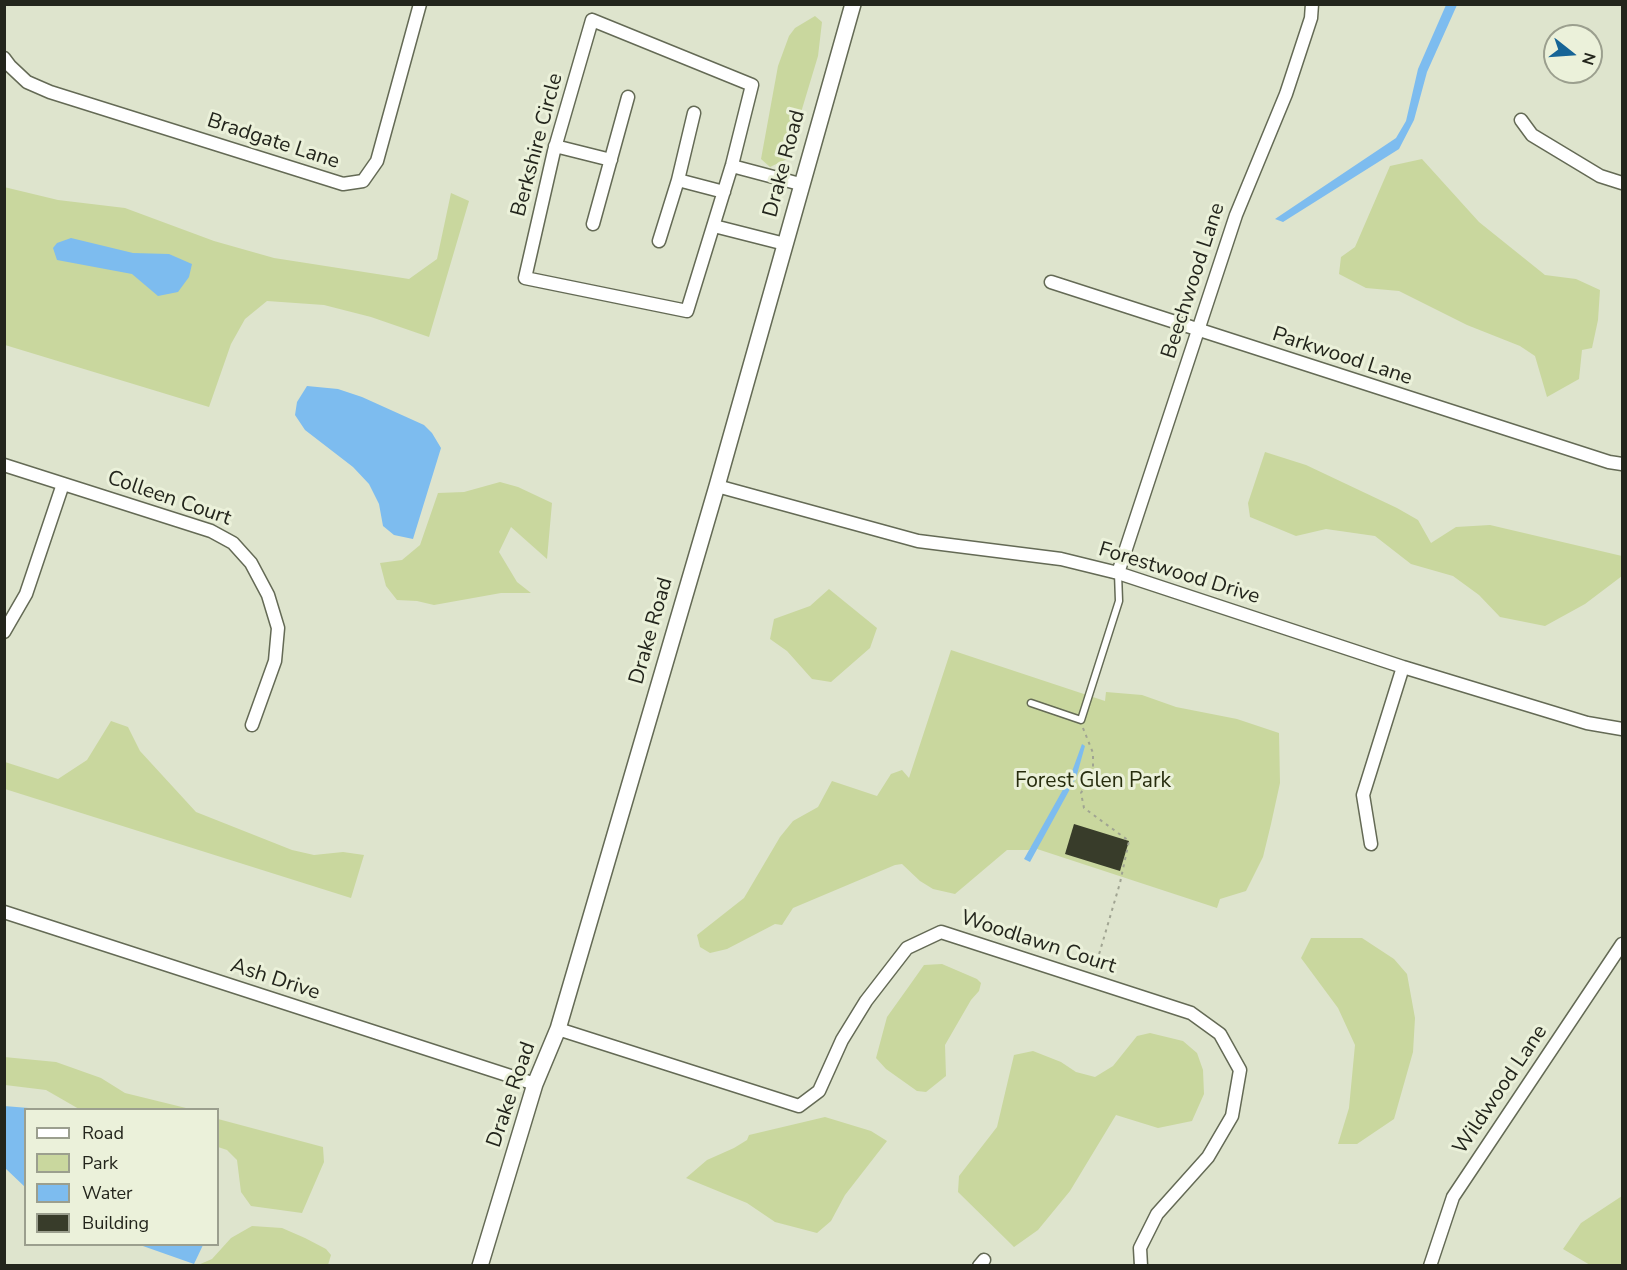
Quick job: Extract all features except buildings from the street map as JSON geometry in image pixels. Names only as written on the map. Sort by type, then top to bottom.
[{"type":"street","name":"Bradgate Lane","points":[[4,58],[27,81],[50,92],[343,184],[363,181],[377,161],[420,4]]},
{"type":"street","name":"Drake Road","points":[[480,1266],[535,1084],[558,1029],[717,486],[800,184],[853,4]]},
{"type":"street","name":"Beechwood Lane","points":[[1118,573],[1236,215],[1286,94],[1311,18],[1312,4]]},
{"type":"street","name":"Berkshire Circle","points":[[714,226],[687,311],[525,278],[555,146],[591,20],[752,86],[732,166]]},
{"type":"street","points":[[592,224],[628,97]]},
{"type":"street","points":[[659,242],[678,180],[694,113]]},
{"type":"street","points":[[1521,120],[1532,135],[1600,176],[1623,183]]},
{"type":"street","points":[[555,146],[611,160]]},
{"type":"street","points":[[785,244],[714,226],[732,166],[800,184]]},
{"type":"street","points":[[678,180],[724,192]]},
{"type":"street","name":"Parkwood Lane","points":[[1051,282],[1609,462],[1623,464]]},
{"type":"street","name":"Colleen Court","points":[[4,465],[211,531],[233,543],[251,563],[275,615],[278,642],[268,687],[252,725]]},
{"type":"street","points":[[4,632],[26,594],[63,484]]},
{"type":"street","name":"Forestwood Drive","points":[[717,486],[918,541],[1061,559],[1118,573],[1403,667],[1587,723],[1623,729]]},
{"type":"street","points":[[1371,844],[1363,795],[1403,667]]},
{"type":"street","name":"Ash Drive","points":[[4,912],[535,1084]]},
{"type":"street","name":"Woodlawn Court","points":[[558,1029],[799,1106],[819,1091],[842,1040],[866,1001],[907,948],[940,932],[1191,1013],[1220,1034],[1240,1071],[1232,1116],[1208,1157],[1157,1215],[1140,1248],[1141,1266]]},
{"type":"street","name":"Wildwood Lane","points":[[1430,1266],[1453,1197],[1623,944]]},
{"type":"lane","points":[[1031,703],[1081,720],[1119,601],[1118,573]]},
{"type":"path","points":[[1081,720],[1085,739],[1094,753],[1093,771],[1081,793],[1084,808],[1129,841],[1120,883],[1091,980]]},
{"type":"green space","points":[[815,16],[822,22],[818,56],[787,159],[770,167],[761,159],[778,66],[789,36],[795,28]]},
{"type":"green space","points":[[1422,159],[1479,222],[1545,275],[1576,279],[1600,290],[1598,320],[1592,348],[1582,350],[1579,379],[1547,397],[1535,356],[1520,346],[1467,325],[1399,291],[1366,288],[1339,274],[1341,257],[1355,247],[1390,166]]},
{"type":"green space","points":[[4,187],[58,200],[125,208],[214,241],[274,258],[409,279],[437,259],[451,193],[469,201],[429,337],[371,317],[324,305],[267,301],[245,319],[231,344],[209,407],[5,345]]},
{"type":"green space","points":[[1265,452],[1306,465],[1397,508],[1418,520],[1431,543],[1456,527],[1490,525],[1622,556],[1622,576],[1585,604],[1545,626],[1500,617],[1479,595],[1453,576],[1411,564],[1375,536],[1326,529],[1296,536],[1250,517],[1248,503]]},
{"type":"green space","points":[[500,482],[518,487],[552,503],[547,559],[511,527],[499,552],[517,582],[531,593],[501,593],[434,605],[397,600],[386,586],[380,563],[402,560],[420,545],[438,493],[464,492]]},
{"type":"green space","points":[[829,589],[877,628],[870,648],[831,682],[812,679],[787,651],[770,639],[774,619],[810,606]]},
{"type":"green space","name":"Forest Glen Park","points":[[951,650],[1105,701],[1106,692],[1142,695],[1176,707],[1237,719],[1279,733],[1280,783],[1263,857],[1246,891],[1220,899],[1217,908],[1031,847],[1029,850],[1007,850],[955,894],[933,889],[920,881],[902,864],[895,865],[793,908],[782,925],[775,924],[727,949],[710,953],[700,947],[697,935],[744,898],[780,837],[793,821],[818,807],[832,781],[877,796],[891,774],[902,770],[909,778]]},
{"type":"green space","points":[[111,721],[128,727],[140,751],[196,812],[292,850],[314,855],[343,852],[364,855],[351,898],[5,789],[5,762],[58,779],[87,760]]},
{"type":"green space","points":[[1311,938],[1362,938],[1394,959],[1407,974],[1415,1018],[1413,1052],[1394,1119],[1357,1144],[1338,1144],[1349,1108],[1355,1045],[1338,1008],[1301,958]]},
{"type":"green space","points":[[942,964],[977,979],[981,983],[979,991],[971,1000],[945,1045],[946,1076],[926,1092],[917,1091],[886,1069],[876,1058],[887,1017],[924,965]]},
{"type":"green space","points":[[1150,1033],[1183,1041],[1197,1053],[1203,1070],[1204,1094],[1192,1121],[1158,1128],[1116,1115],[1070,1191],[1038,1230],[1014,1247],[958,1192],[959,1176],[997,1127],[1014,1055],[1033,1051],[1061,1062],[1076,1072],[1095,1077],[1113,1066],[1137,1036]]},
{"type":"green space","points":[[4,1057],[56,1062],[101,1078],[125,1093],[186,1108],[77,1108],[46,1090],[5,1085]]},
{"type":"green space","points":[[825,1117],[871,1131],[887,1141],[845,1195],[831,1221],[817,1233],[775,1222],[747,1203],[686,1178],[707,1160],[734,1148],[747,1140],[749,1135]]},
{"type":"green space","points":[[219,1119],[323,1147],[324,1162],[302,1213],[251,1206],[241,1192],[237,1160],[227,1150],[219,1147]]},
{"type":"green space","points":[[1622,1196],[1622,1265],[1590,1265],[1563,1249],[1581,1223]]},
{"type":"green space","points":[[252,1226],[282,1228],[305,1238],[326,1249],[331,1255],[328,1265],[198,1265],[212,1259],[231,1238]]},
{"type":"water","points":[[1446,5],[1457,5],[1427,72],[1414,120],[1399,149],[1283,222],[1275,219],[1396,138],[1406,121],[1418,69]]},
{"type":"water","points":[[71,238],[133,253],[169,254],[192,264],[189,277],[178,292],[158,296],[132,274],[57,260],[53,248],[57,243]]},
{"type":"water","points":[[307,386],[338,389],[362,397],[424,425],[432,433],[441,448],[413,539],[394,535],[383,526],[379,504],[369,484],[353,467],[305,430],[295,415],[297,402]]},
{"type":"water","points":[[1082,744],[1085,746],[1076,778],[1030,862],[1024,859],[1070,777]]},
{"type":"water","points":[[4,1106],[29,1108],[24,1108],[24,1186],[5,1168]]},
{"type":"water","points":[[143,1246],[203,1246],[194,1264]]}]
